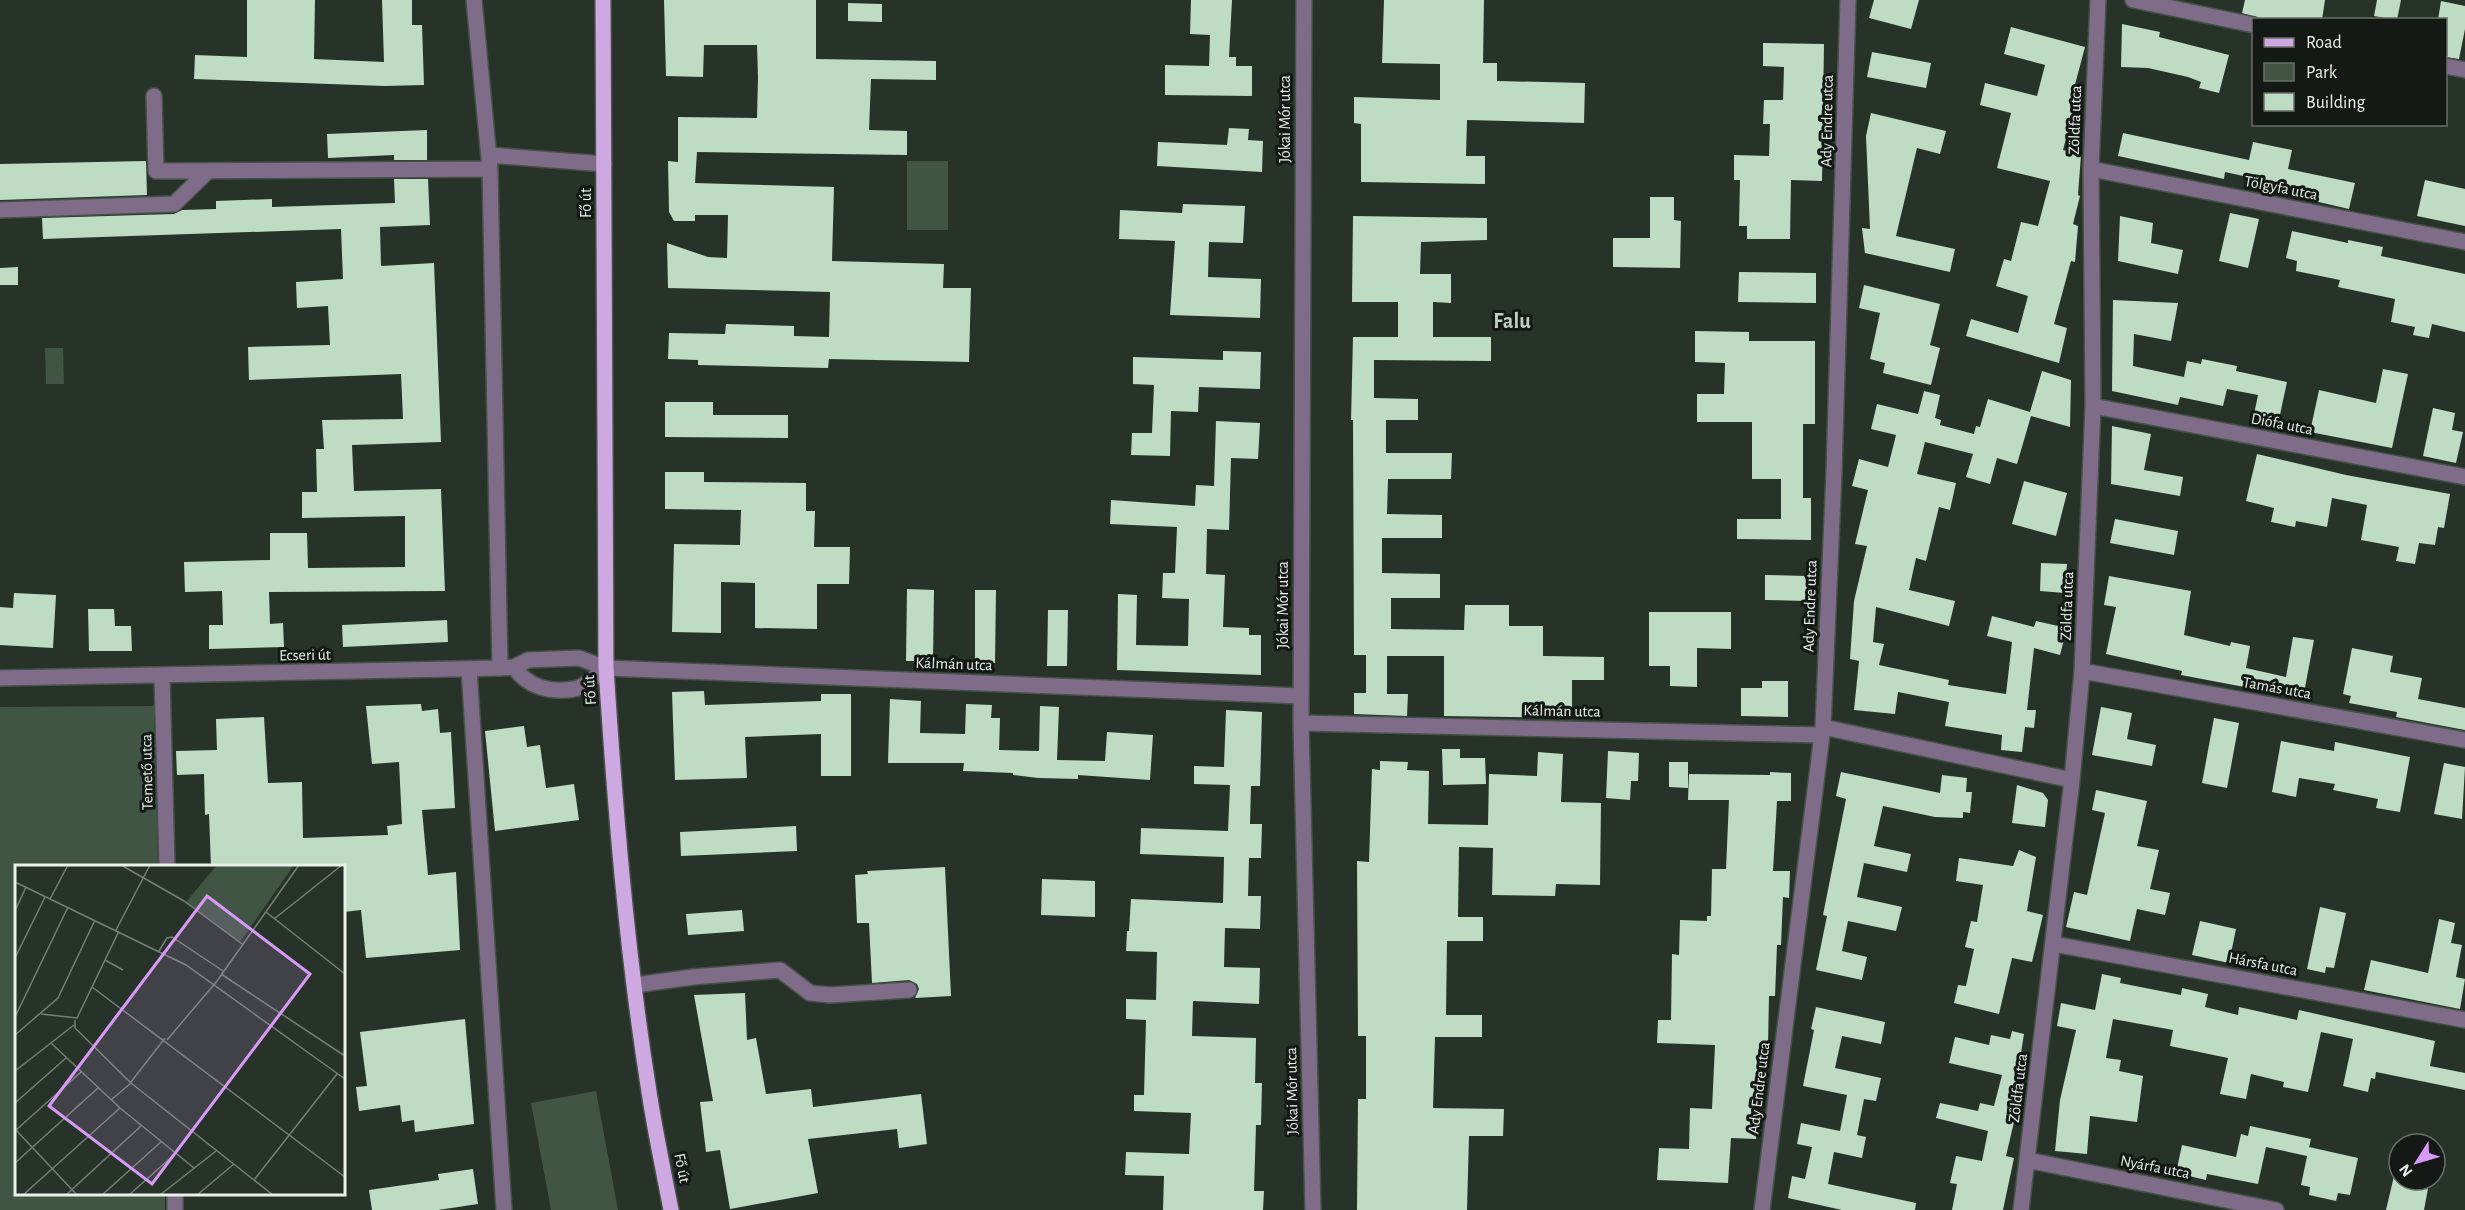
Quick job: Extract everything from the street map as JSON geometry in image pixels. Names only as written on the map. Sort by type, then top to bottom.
[{"type":"main road","name":"Fő út","points":[[603,0],[606,668],[613,771],[635,985],[648,1084],[671,1210]]},
{"type":"street","points":[[474,0],[489,162],[507,668],[523,681],[537,687],[576,689],[606,668]]},
{"type":"street","name":"Jókai Mór utca","points":[[1304,0],[1301,723],[1312,1210]]},
{"type":"street","name":"Ady Endre utca","points":[[1762,1210],[1823,731],[1834,472],[1848,0]]},
{"type":"street","name":"Zöldfa utca","points":[[2021,1210],[2073,780],[2082,671],[2093,406],[2091,170],[2098,0]]},
{"type":"street","points":[[2133,0],[2252,25]]},
{"type":"street","points":[[2447,66],[2465,70]]},
{"type":"street","name":"Fő út","points":[[154,96],[156,171],[207,172],[489,162],[604,164]]},
{"type":"street","name":"Tölgyfa utca","points":[[2091,170],[2465,242]]},
{"type":"street","points":[[0,210],[174,204],[207,172]]},
{"type":"street","name":"Diófa utca","points":[[2093,406],[2465,477]]},
{"type":"street","name":"Ecseri út","points":[[0,678],[507,668],[528,660],[579,658],[606,668]]},
{"type":"street","name":"Kálmán utca","points":[[606,668],[1301,696]]},
{"type":"street","points":[[469,669],[504,1210]]},
{"type":"street","name":"Tamás utca","points":[[2082,671],[2465,740]]},
{"type":"street","name":"Temető utca","points":[[162,676],[167,865]]},
{"type":"street","name":"Kálmán utca","points":[[1301,723],[1823,731],[2073,780]]},
{"type":"street","name":"Hársfa utca","points":[[2054,944],[2465,1020]]},
{"type":"street","points":[[635,985],[693,976],[780,970],[810,993],[909,990]]},
{"type":"street","name":"Nyárfa utca","points":[[2027,1160],[2276,1210]]},
{"type":"green space","points":[[907,161],[948,161],[948,230],[907,230]]},
{"type":"green space","points":[[45,348],[63,348],[64,384],[46,384]]},
{"type":"green space","points":[[154,706],[158,865],[15,865],[15,1195],[165,1195],[165,1210],[0,1210],[0,707]]},
{"type":"green space","points":[[596,1091],[618,1210],[551,1210],[531,1103]]},
{"type":"building","points":[[247,0],[315,0],[314,59],[384,62],[382,0],[412,0],[412,25],[422,25],[424,85],[385,86],[194,79],[195,55],[247,57]]},
{"type":"building","points":[[664,0],[816,0],[816,59],[936,61],[936,80],[871,79],[869,130],[907,131],[907,155],[697,152],[695,183],[834,187],[832,261],[944,264],[943,288],[971,288],[969,362],[829,359],[828,368],[698,365],[698,360],[668,359],[669,333],[725,334],[726,324],[794,326],[794,336],[829,337],[830,292],[668,288],[667,243],[708,257],[727,258],[728,215],[695,215],[695,221],[674,221],[669,212],[668,161],[678,162],[678,117],[757,118],[758,77],[757,45],[704,45],[703,77],[666,76]]},
{"type":"building","points":[[1191,0],[1232,0],[1229,57],[1236,57],[1236,66],[1252,66],[1252,96],[1165,95],[1165,65],[1209,66],[1210,35],[1190,34]]},
{"type":"building","points":[[1384,0],[1484,0],[1483,63],[1497,63],[1497,81],[1585,83],[1584,123],[1467,120],[1466,156],[1485,156],[1485,184],[1361,182],[1361,124],[1354,123],[1354,97],[1440,100],[1440,64],[1382,63]]},
{"type":"building","points":[[1874,0],[1919,0],[1911,29],[1869,18]]},
{"type":"building","points":[[2245,0],[2325,0],[2322,18],[2258,18],[2242,13]]},
{"type":"building","points":[[2377,0],[2401,0],[2397,18],[2374,16]]},
{"type":"building","points":[[2441,1],[2465,6],[2465,29],[2459,59],[2447,57],[2447,18],[2438,18]]},
{"type":"building","points":[[848,3],[882,4],[882,22],[848,21]]},
{"type":"building","points":[[2122,24],[2160,32],[2159,37],[2229,55],[2219,93],[2199,88],[2201,82],[2188,77],[2148,68],[2121,67]]},
{"type":"building","points":[[2011,27],[2085,47],[2072,96],[2077,97],[2063,150],[2081,155],[2078,195],[2080,196],[2073,224],[2078,226],[2075,262],[2071,261],[2054,324],[2067,328],[2059,363],[1966,336],[1971,319],[2018,333],[2028,296],[1996,286],[2004,259],[2011,261],[2021,222],[2038,226],[2050,181],[1997,168],[2011,113],[1980,105],[1985,83],[2037,96],[2045,65],[2004,54]]},
{"type":"building","points":[[1763,43],[1824,44],[1822,181],[1791,180],[1790,239],[1747,239],[1747,226],[1739,226],[1740,180],[1734,180],[1734,155],[1769,156],[1770,124],[1763,124],[1764,100],[1783,100],[1784,67],[1763,66]]},
{"type":"building","points":[[1872,52],[1931,63],[1926,88],[1867,77]]},
{"type":"building","points":[[1871,113],[1946,131],[1940,154],[1917,148],[1896,236],[1955,249],[1950,272],[1865,253],[1862,228],[1870,229],[1866,136]]},
{"type":"building","points":[[1229,128],[1249,129],[1248,140],[1263,141],[1262,172],[1157,166],[1158,142],[1227,145]]},
{"type":"building","points":[[427,130],[427,160],[394,160],[394,155],[328,158],[327,134]]},
{"type":"building","points":[[2123,133],[2249,160],[2253,142],[2292,150],[2288,169],[2355,183],[2349,209],[2310,200],[2312,191],[2225,172],[2224,179],[2118,156]]},
{"type":"building","points":[[146,161],[147,195],[0,200],[0,164]]},
{"type":"building","points":[[394,179],[428,179],[430,225],[380,227],[381,266],[434,263],[441,442],[352,445],[354,491],[441,489],[445,591],[269,592],[270,624],[283,623],[284,647],[209,649],[209,625],[223,625],[222,591],[185,592],[184,562],[270,560],[270,533],[307,533],[308,568],[405,567],[405,516],[302,518],[302,492],[317,492],[316,449],[324,449],[322,420],[403,419],[401,374],[249,380],[248,347],[330,345],[328,306],[297,308],[296,282],[343,279],[341,229],[43,239],[42,218],[174,214],[182,210],[216,209],[216,201],[272,199],[272,207],[395,203]]},
{"type":"building","points":[[2425,180],[2465,189],[2465,226],[2417,216]]},
{"type":"building","points":[[1650,197],[1674,197],[1674,220],[1681,221],[1680,268],[1613,267],[1613,238],[1650,238]]},
{"type":"building","points":[[1183,204],[1245,206],[1243,243],[1209,242],[1208,277],[1261,279],[1260,318],[1170,315],[1175,241],[1119,239],[1120,210],[1182,213]]},
{"type":"building","points":[[2230,213],[2259,219],[2248,268],[2219,261]]},
{"type":"building","points":[[1353,216],[1487,218],[1487,240],[1421,242],[1420,274],[1451,274],[1451,303],[1433,302],[1433,337],[1491,337],[1491,361],[1374,360],[1374,398],[1418,399],[1418,420],[1386,420],[1386,453],[1452,453],[1451,479],[1388,479],[1387,514],[1442,515],[1442,538],[1382,538],[1382,573],[1440,574],[1440,598],[1391,598],[1391,629],[1464,630],[1465,605],[1509,605],[1509,626],[1543,626],[1543,656],[1604,657],[1604,680],[1572,680],[1572,718],[1444,716],[1444,656],[1387,656],[1387,694],[1408,694],[1407,716],[1354,714],[1354,693],[1366,693],[1366,655],[1354,655],[1353,420],[1351,420],[1353,337],[1398,337],[1398,302],[1352,302]]},
{"type":"building","points":[[2120,216],[2153,223],[2151,243],[2183,250],[2178,274],[2118,261]]},
{"type":"building","points":[[2292,231],[2348,243],[2348,240],[2383,247],[2381,256],[2465,274],[2465,332],[2432,324],[2429,338],[2413,335],[2415,327],[2391,322],[2395,299],[2338,287],[2340,280],[2296,271],[2297,261],[2286,258]]},
{"type":"building","points":[[18,267],[18,285],[0,285],[0,268]]},
{"type":"building","points":[[1739,272],[1816,273],[1816,303],[1738,302]]},
{"type":"building","points":[[1864,285],[1940,304],[1930,345],[1940,348],[1931,385],[1883,373],[1885,363],[1870,359],[1880,313],[1859,308]]},
{"type":"building","points":[[2113,300],[2178,303],[2171,341],[2134,334],[2133,366],[2184,377],[2187,361],[2201,364],[2202,359],[2237,366],[2236,371],[2287,382],[2278,424],[2253,419],[2258,395],[2227,389],[2223,406],[2180,397],[2178,405],[2112,391]]},
{"type":"building","points":[[1695,331],[1749,332],[1749,341],[1815,341],[1815,424],[1803,424],[1803,498],[1811,498],[1811,540],[1737,539],[1737,519],[1781,519],[1781,479],[1752,479],[1752,422],[1697,422],[1697,394],[1724,394],[1725,363],[1695,362]]},
{"type":"building","points":[[1223,351],[1261,352],[1260,389],[1199,387],[1198,412],[1171,411],[1170,456],[1131,455],[1132,433],[1152,433],[1154,385],[1133,384],[1133,357],[1223,360]]},
{"type":"building","points":[[2383,369],[2408,374],[2392,448],[2310,432],[2319,390],[2376,403]]},
{"type":"building","points":[[2042,371],[2071,380],[2070,427],[2031,416],[2017,464],[1997,458],[1990,484],[1966,477],[1973,454],[1925,442],[1917,474],[1956,483],[1950,510],[1939,507],[1926,561],[1916,558],[1909,590],[1955,601],[1949,626],[1876,607],[1873,642],[1884,644],[1879,665],[1949,680],[1948,685],[2006,694],[2012,642],[1987,636],[1992,616],[2034,627],[2036,621],[2067,628],[2060,655],[2034,648],[2027,710],[2036,710],[2034,728],[2025,727],[2022,752],[2001,750],[2002,735],[1945,726],[1949,702],[1898,692],[1895,714],[1854,710],[1859,661],[1850,659],[1854,601],[1867,546],[1855,544],[1868,490],[1852,486],[1859,459],[1888,467],[1896,435],[1871,429],[1877,404],[1918,414],[1924,391],[1940,395],[1935,418],[1941,420],[1940,425],[1974,434],[1976,426],[1980,427],[1988,399],[2030,412]]},
{"type":"building","points":[[665,402],[713,402],[713,415],[788,415],[788,438],[665,437]]},
{"type":"building","points":[[2433,408],[2455,413],[2452,430],[2463,432],[2456,463],[2423,456]]},
{"type":"building","points":[[1216,421],[1260,423],[1258,459],[1231,458],[1229,530],[1207,529],[1206,574],[1225,575],[1223,627],[1249,628],[1249,635],[1261,635],[1261,675],[1117,670],[1118,594],[1137,595],[1136,645],[1188,646],[1189,599],[1162,598],[1163,573],[1175,573],[1177,527],[1110,524],[1111,500],[1195,506],[1196,485],[1214,486]]},
{"type":"building","points":[[2112,426],[2151,434],[2144,470],[2183,477],[2180,496],[2111,484]]},
{"type":"building","points":[[2257,454],[2346,475],[2450,494],[2444,528],[2438,527],[2435,545],[2419,543],[2415,564],[2396,561],[2399,547],[2361,540],[2367,505],[2332,498],[2327,527],[2296,521],[2295,527],[2271,522],[2274,508],[2246,501]]},
{"type":"building","points":[[665,472],[704,472],[704,482],[806,483],[806,511],[815,511],[814,547],[850,547],[849,584],[817,584],[817,629],[755,628],[755,583],[721,582],[721,633],[672,632],[674,544],[740,545],[741,510],[665,509]]},
{"type":"building","points":[[2024,481],[2067,493],[2056,536],[2012,524]]},
{"type":"building","points":[[2115,519],[2178,531],[2174,555],[2110,543]]},
{"type":"building","points":[[2041,563],[2067,564],[2065,593],[2040,591]]},
{"type":"building","points":[[1765,575],[1807,576],[1807,601],[1765,600]]},
{"type":"building","points":[[2109,576],[2191,591],[2184,635],[2230,646],[2231,642],[2250,646],[2246,668],[2286,677],[2293,637],[2314,640],[2303,698],[2181,675],[2182,671],[2106,654],[2116,607],[2104,605]]},
{"type":"building","points":[[907,589],[934,590],[933,661],[906,661]]},
{"type":"building","points":[[975,590],[996,590],[995,663],[975,663]]},
{"type":"building","points":[[14,593],[56,595],[53,648],[0,645],[0,607],[13,608]]},
{"type":"building","points":[[88,609],[114,609],[115,626],[131,626],[132,651],[89,651]]},
{"type":"building","points":[[1048,610],[1068,610],[1067,666],[1047,666]]},
{"type":"building","points":[[1649,612],[1731,612],[1731,649],[1697,648],[1697,687],[1670,686],[1670,666],[1649,666]]},
{"type":"building","points":[[447,620],[448,642],[343,647],[342,625]]},
{"type":"building","points":[[2352,648],[2393,656],[2390,672],[2422,678],[2418,699],[2465,708],[2465,730],[2396,717],[2397,712],[2349,703],[2351,696],[2343,694]]},
{"type":"building","points":[[1762,681],[1788,681],[1788,717],[1741,716],[1741,688],[1762,688]]},
{"type":"building","points":[[704,691],[705,705],[821,701],[821,694],[851,694],[851,776],[821,776],[821,734],[745,737],[747,778],[675,780],[672,692]]},
{"type":"building","points":[[890,699],[921,701],[920,733],[965,734],[966,704],[992,705],[991,718],[1000,718],[999,750],[1039,751],[1040,706],[1059,707],[1057,760],[1105,761],[1107,732],[1153,735],[1150,780],[1078,775],[1078,779],[1038,778],[1013,775],[1013,773],[963,771],[964,763],[888,763]]},
{"type":"building","points":[[421,704],[422,711],[438,709],[440,733],[451,732],[455,808],[422,810],[428,875],[456,872],[460,950],[366,958],[361,910],[345,912],[345,865],[211,865],[209,814],[205,815],[204,774],[177,775],[176,751],[217,750],[216,719],[264,717],[268,783],[302,782],[303,838],[388,835],[387,826],[402,824],[399,762],[372,764],[366,706]]},
{"type":"building","points":[[2101,707],[2132,713],[2127,739],[2156,745],[2152,766],[2092,755]]},
{"type":"building","points":[[1226,710],[1262,712],[1260,786],[1251,786],[1250,824],[1262,824],[1261,858],[1249,858],[1248,896],[1261,896],[1260,929],[1225,928],[1224,967],[1260,968],[1259,1004],[1193,1001],[1192,1036],[1256,1038],[1255,1083],[1262,1083],[1261,1125],[1256,1125],[1254,1191],[1264,1191],[1263,1210],[1163,1210],[1164,1176],[1125,1175],[1126,1152],[1189,1154],[1191,1113],[1134,1111],[1134,1095],[1144,1095],[1146,1020],[1126,1019],[1126,999],[1156,1000],[1157,952],[1126,951],[1131,899],[1223,903],[1224,857],[1140,854],[1141,828],[1228,831],[1230,785],[1194,784],[1194,766],[1224,767]]},
{"type":"building","points":[[2214,718],[2239,723],[2227,788],[2202,783]]},
{"type":"building","points":[[524,726],[527,747],[540,745],[546,788],[574,784],[579,820],[495,831],[485,731]]},
{"type":"building","points":[[2281,741],[2334,751],[2335,742],[2410,757],[2400,812],[2376,808],[2378,799],[2333,790],[2335,784],[2299,778],[2296,797],[2272,792]]},
{"type":"building","points":[[1442,749],[1460,749],[1460,758],[1485,758],[1486,784],[1443,785]]},
{"type":"building","points":[[1608,751],[1639,753],[1638,781],[1631,781],[1630,800],[1606,798]]},
{"type":"building","points":[[1538,752],[1563,754],[1561,802],[1601,803],[1600,885],[1556,884],[1555,896],[1492,895],[1493,848],[1459,847],[1458,917],[1483,917],[1483,941],[1447,941],[1446,1015],[1482,1015],[1482,1037],[1435,1037],[1433,1108],[1504,1109],[1503,1136],[1469,1136],[1467,1210],[1357,1210],[1358,1099],[1366,1099],[1366,1036],[1358,1036],[1357,861],[1369,862],[1372,769],[1380,770],[1380,761],[1408,762],[1407,770],[1429,771],[1428,824],[1488,825],[1489,774],[1537,776]]},
{"type":"building","points":[[1669,762],[1688,762],[1688,788],[1669,787]]},
{"type":"building","points":[[2444,763],[2465,767],[2462,819],[2434,814]]},
{"type":"building","points":[[1770,772],[1791,773],[1791,801],[1777,801],[1773,871],[1790,871],[1789,898],[1783,897],[1781,945],[1777,945],[1775,996],[1769,996],[1768,1045],[1763,1045],[1756,1139],[1731,1138],[1728,1183],[1657,1180],[1659,1148],[1689,1149],[1690,1108],[1712,1109],[1715,1045],[1657,1043],[1658,1020],[1671,1020],[1672,954],[1679,955],[1680,920],[1707,921],[1707,916],[1711,916],[1712,869],[1726,869],[1729,800],[1688,800],[1689,774],[1770,775]]},
{"type":"building","points":[[1841,772],[1940,793],[1942,775],[1967,778],[1966,792],[1972,792],[1970,813],[1963,812],[1963,818],[1935,817],[1883,806],[1874,846],[1911,854],[1907,872],[1864,863],[1857,897],[1902,907],[1896,931],[1848,921],[1842,951],[1867,957],[1862,980],[1816,970],[1827,916],[1823,915],[1846,799],[1836,796]]},
{"type":"building","points":[[2017,785],[2043,793],[2048,800],[2045,827],[2012,823]]},
{"type":"building","points":[[2096,790],[2147,801],[2137,846],[2159,850],[2150,889],[2170,893],[2165,915],[2137,909],[2130,941],[2066,927],[2074,892],[2087,895],[2105,813],[2092,810]]},
{"type":"building","points":[[796,826],[797,851],[681,856],[680,832]]},
{"type":"building","points":[[2019,850],[2036,857],[2027,911],[2043,915],[2032,962],[2012,958],[1999,1014],[1954,1003],[1958,985],[1966,986],[1974,949],[1965,947],[1971,921],[1977,922],[1983,885],[1956,881],[1959,858],[2013,866]]},
{"type":"building","points":[[945,867],[951,996],[915,998],[919,989],[917,984],[909,980],[872,983],[869,923],[857,923],[855,875],[868,874],[867,871]]},
{"type":"building","points":[[1042,879],[1095,881],[1095,917],[1041,915]]},
{"type":"building","points":[[2320,907],[2346,913],[2334,968],[2326,967],[2325,973],[2307,969]]},
{"type":"building","points":[[742,910],[744,931],[688,935],[686,914]]},
{"type":"building","points":[[2439,919],[2455,923],[2451,943],[2462,945],[2456,977],[2465,979],[2460,1009],[2364,990],[2371,960],[2428,973]]},
{"type":"building","points":[[2200,921],[2236,929],[2229,963],[2192,955]]},
{"type":"building","points":[[2102,974],[2121,978],[2120,983],[2181,995],[2182,988],[2208,994],[2205,1007],[2238,1015],[2239,1007],[2297,1020],[2299,1010],[2435,1041],[2430,1066],[2465,1073],[2465,1090],[2376,1072],[2375,1079],[2371,1078],[2368,1092],[2343,1086],[2353,1039],[2321,1032],[2308,1092],[2283,1087],[2284,1082],[2251,1074],[2246,1099],[2220,1094],[2228,1058],[2170,1046],[2173,1030],[2113,1019],[2106,1058],[2121,1060],[2119,1071],[2143,1076],[2137,1122],[2090,1116],[2087,1154],[2055,1151],[2060,1100],[2076,1030],[2057,1026],[2061,1003],[2095,1010]]},
{"type":"building","points":[[745,993],[747,1040],[756,1038],[766,1094],[811,1089],[813,1107],[921,1094],[927,1144],[899,1148],[897,1129],[808,1139],[818,1193],[730,1209],[720,1150],[706,1152],[700,1102],[713,1101],[694,995]]},
{"type":"building","points":[[1816,1007],[1885,1022],[1881,1044],[1842,1036],[1835,1068],[1881,1078],[1876,1101],[1864,1099],[1857,1135],[1866,1137],[1862,1158],[1834,1152],[1828,1184],[1916,1203],[1915,1210],[1842,1210],[1788,1198],[1792,1176],[1805,1179],[1812,1147],[1797,1144],[1801,1123],[1840,1131],[1847,1095],[1803,1086]]},
{"type":"building","points":[[465,1019],[474,1124],[415,1132],[414,1120],[402,1122],[400,1105],[359,1111],[356,1087],[367,1086],[360,1032]]},
{"type":"building","points":[[2012,1031],[2024,1034],[2013,1104],[2018,1105],[2006,1156],[2014,1158],[2003,1210],[1952,1210],[1957,1184],[1950,1183],[1956,1156],[1982,1161],[1988,1131],[1936,1118],[1940,1103],[1978,1111],[1980,1103],[1994,1106],[2002,1075],[1949,1063],[1955,1037],[1989,1045],[1991,1035],[2010,1039]]},
{"type":"building","points":[[2250,1126],[2311,1139],[2307,1156],[2266,1147],[2258,1184],[2207,1174],[2206,1180],[2176,1173],[2182,1145],[2236,1157],[2241,1134],[2248,1136]]},
{"type":"building","points":[[2309,1147],[2358,1158],[2350,1195],[2338,1193],[2336,1201],[2309,1195],[2310,1187],[2301,1185]]},
{"type":"building","points":[[473,1169],[478,1204],[438,1210],[372,1210],[369,1190],[439,1180],[438,1174]]},
{"type":"building","points":[[2390,1192],[2427,1192],[2424,1210],[2386,1210]]},
{"type":"district","name":"Falu","points":[[1512,321]]}]
